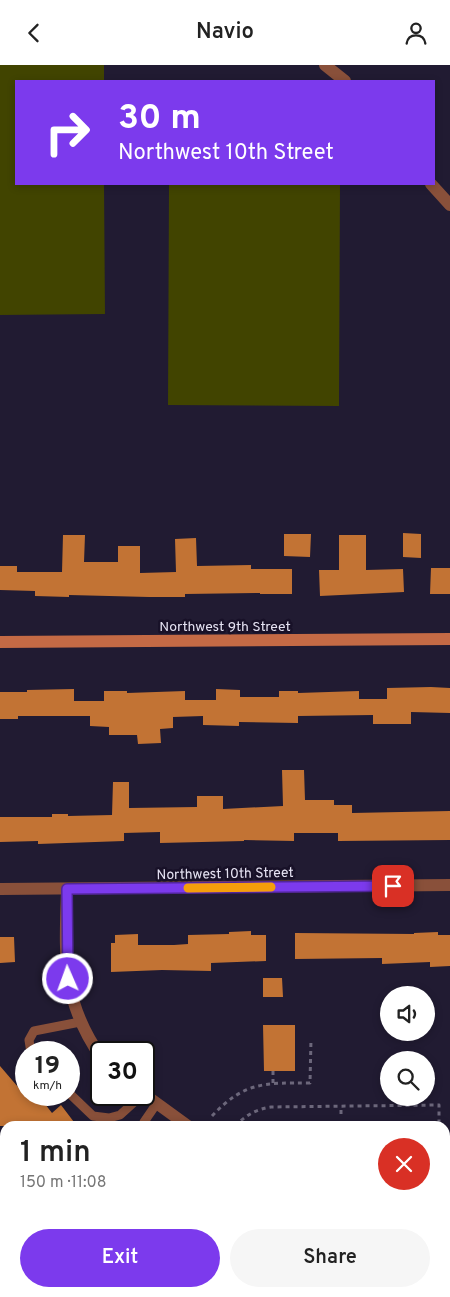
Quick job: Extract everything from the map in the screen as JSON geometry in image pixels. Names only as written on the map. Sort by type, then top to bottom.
[{"type":"street","points":[[325,65],[344,80]]},
{"type":"street","points":[[432,185],[450,205]]},
{"type":"street","name":"Northwest 9th Street","points":[[0,642],[450,639]]},
{"type":"street","name":"Northwest 10th Street","points":[[0,889],[450,885]]},
{"type":"street","points":[[67,889],[68,979],[70,993],[80,1022],[90,1041]]},
{"type":"street","points":[[157,1103],[181,1121]]},
{"type":"lane","points":[[28,1041],[34,1031],[80,1022]]},
{"type":"lane","points":[[144,1121],[157,1103]]},
{"type":"lane","points":[[80,1104],[93,1116],[109,1118],[120,1115],[130,1106]]},
{"type":"path","points":[[212,1116],[221,1106],[239,1093],[257,1085],[310,1083],[310,1039]]},
{"type":"path","points":[[273,1071],[273,1083]]},
{"type":"path","points":[[241,1121],[262,1108],[439,1105],[439,1121]]},
{"type":"path","points":[[341,1107],[341,1114]]},
{"type":"shaded area","points":[[0,65],[104,65],[104,80],[15,80],[15,185],[104,185],[105,314],[0,315]]},
{"type":"shaded area","points":[[169,185],[340,185],[339,406],[168,405]]},
{"type":"building","points":[[403,533],[421,534],[421,558],[403,557]]},
{"type":"building","points":[[284,534],[311,534],[310,557],[284,556]]},
{"type":"building","points":[[63,535],[85,535],[84,562],[118,562],[118,546],[140,546],[140,573],[176,572],[175,539],[196,538],[197,566],[251,565],[251,569],[292,569],[292,594],[185,594],[185,597],[69,595],[69,597],[35,596],[35,591],[0,590],[0,566],[17,566],[17,572],[62,572]]},
{"type":"building","points":[[339,535],[366,535],[366,570],[403,569],[404,592],[320,596],[319,570],[339,570]]},
{"type":"building","points":[[431,568],[450,568],[450,594],[430,594]]},
{"type":"building","points":[[387,688],[450,688],[450,713],[411,712],[411,724],[373,724],[373,715],[298,716],[298,723],[239,722],[239,726],[203,725],[203,716],[173,717],[173,728],[160,729],[161,743],[138,744],[137,735],[109,735],[109,727],[90,726],[90,716],[18,716],[18,719],[0,719],[0,692],[74,689],[74,701],[104,701],[104,691],[127,691],[127,693],[185,691],[185,700],[216,700],[216,689],[240,690],[240,697],[279,697],[279,691],[298,691],[298,693],[359,691],[359,699],[387,699]]},
{"type":"building","points":[[282,770],[304,770],[305,800],[334,800],[334,805],[352,805],[352,813],[450,811],[450,840],[338,841],[338,833],[294,833],[294,841],[244,840],[160,843],[160,832],[124,833],[124,841],[38,844],[38,841],[0,842],[0,817],[52,817],[52,814],[68,814],[68,816],[112,815],[113,782],[129,782],[129,808],[197,807],[197,796],[223,796],[223,809],[283,806]]},
{"type":"building","points":[[251,931],[251,935],[266,935],[266,961],[211,963],[211,971],[111,972],[111,943],[115,943],[115,935],[138,934],[138,945],[174,945],[188,944],[188,935],[229,934],[229,932]]},
{"type":"building","points":[[438,932],[438,935],[450,935],[450,966],[430,967],[430,962],[382,964],[382,958],[295,959],[295,933],[414,934]]},
{"type":"building","points":[[0,937],[14,937],[15,962],[0,963]]},
{"type":"building","points":[[263,978],[282,978],[283,997],[263,997]]},
{"type":"building","points":[[263,1025],[295,1025],[295,1071],[264,1071]]},
{"type":"building","points":[[0,1066],[15,1084],[15,1106],[47,1106],[52,1113],[62,1106],[73,1121],[0,1121]]},
{"type":"slow traffic","points":[[188,888],[271,887]]},
{"type":"route","points":[[68,979],[67,889],[393,886]]}]
